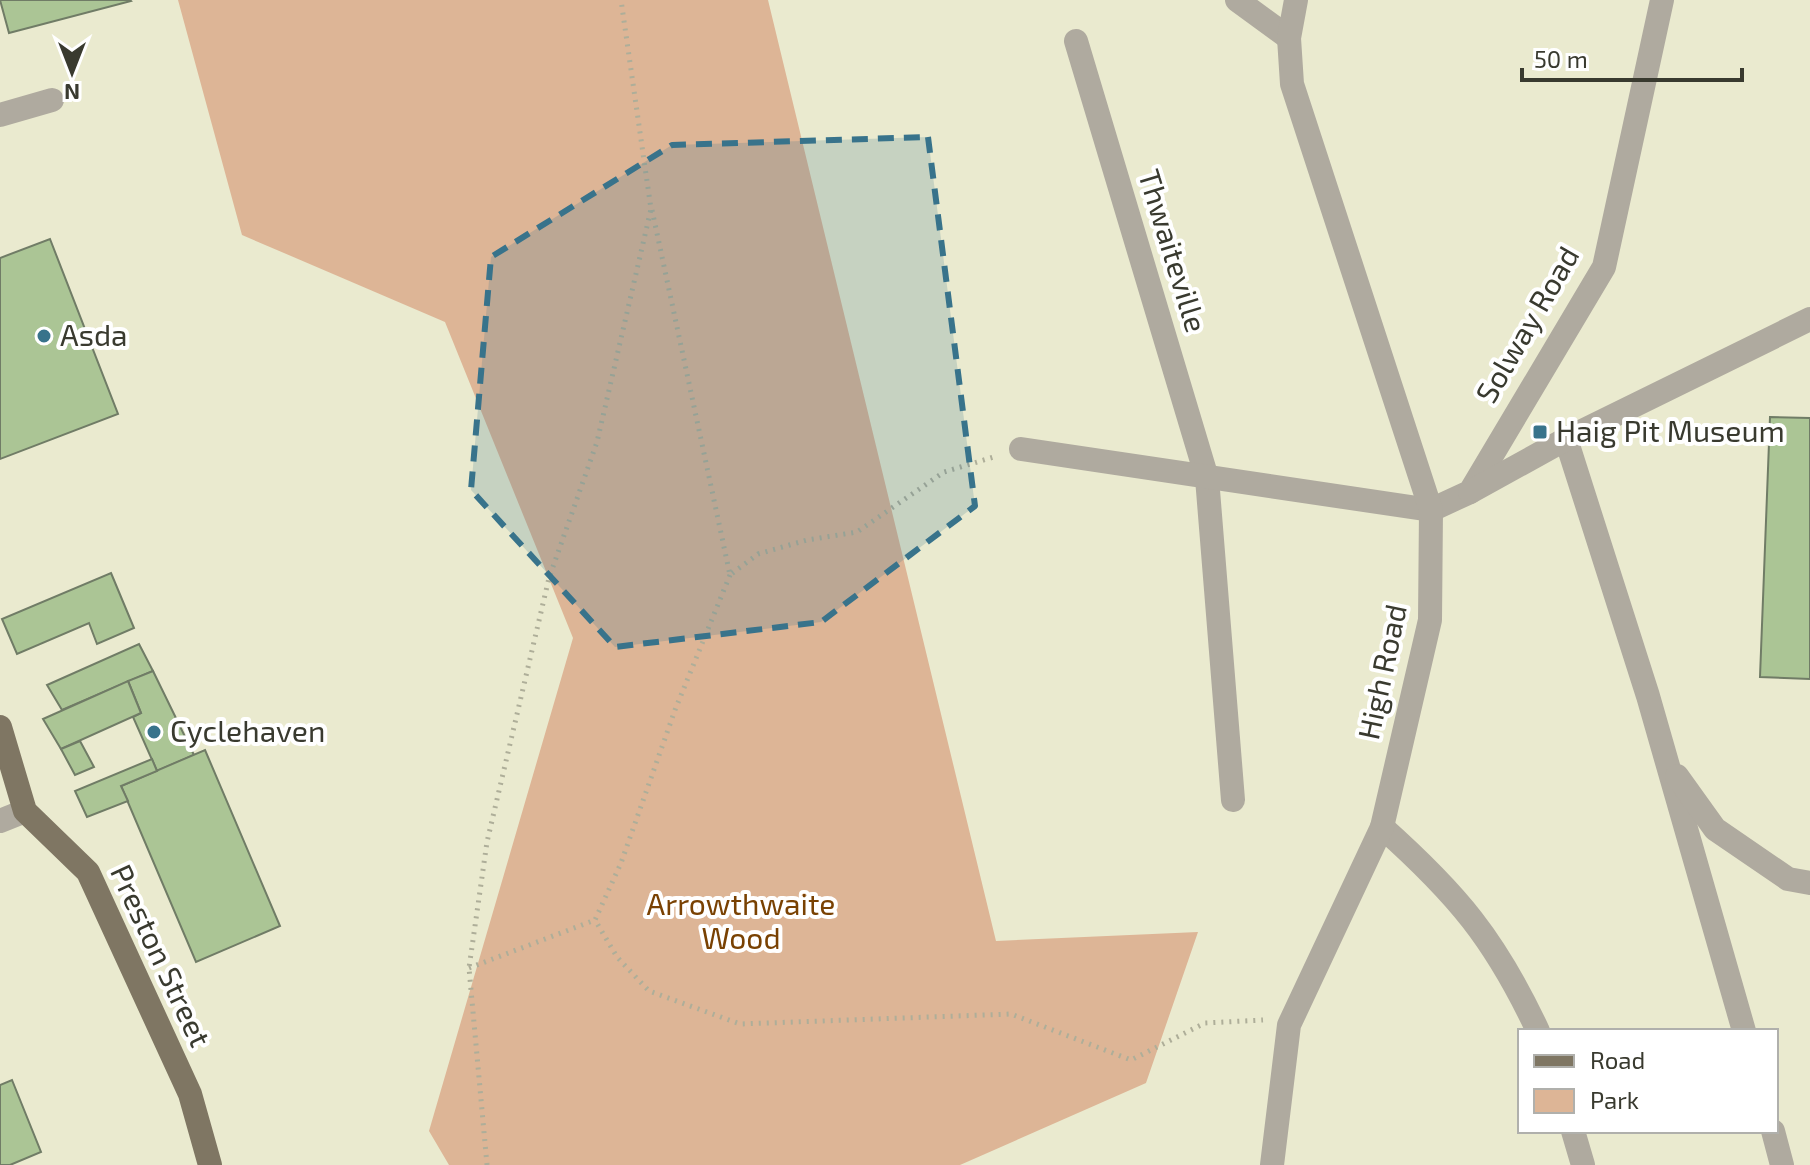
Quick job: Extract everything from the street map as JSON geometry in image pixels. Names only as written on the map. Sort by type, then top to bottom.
[{"type":"main road","name":"Preston Street","points":[[0,727],[25,811],[88,872],[190,1094],[210,1165]]},
{"type":"street","points":[[1237,0],[1289,38]]},
{"type":"street","name":"High Road","points":[[1272,1165],[1293,1019],[1382,827],[1430,620],[1431,510],[1292,84],[1289,38],[1296,0]]},
{"type":"street","name":"Solway Road","points":[[1470,492],[1604,267],[1662,0]]},
{"type":"street","name":"Thwaiteville","points":[[1076,41],[1207,478],[1233,800]]},
{"type":"street","points":[[0,115],[52,100]]},
{"type":"street","points":[[1021,449],[1431,510],[1566,439],[1810,319]]},
{"type":"street","points":[[1566,439],[1666,761],[1743,1029]]},
{"type":"street","points":[[1666,761],[1715,829],[1788,879],[1810,883]]},
{"type":"street","points":[[0,821],[25,811]]},
{"type":"street","points":[[1382,827],[1438,877],[1488,936],[1537,1029]]},
{"type":"street","points":[[1574,1133],[1583,1165]]},
{"type":"street","points":[[1774,1133],[1782,1165]]},
{"type":"path","points":[[487,1165],[469,968],[487,842],[549,578],[597,442],[651,209],[621,0]]},
{"type":"path","points":[[649,195],[730,575]]},
{"type":"path","points":[[469,968],[595,920],[621,863],[675,710],[730,575],[758,554],[807,540],[857,532],[944,472],[1021,449]]},
{"type":"path","points":[[595,920],[617,957],[649,991],[740,1024],[1011,1014],[1131,1060],[1205,1023],[1293,1019]]},
{"type":"highlighted area","points":[[928,137],[975,506],[821,622],[615,647],[471,490],[491,257],[672,145]]},
{"type":"green space","name":"Arrowthwaite Wood","points":[[178,0],[768,0],[996,941],[1198,932],[1146,1083],[960,1165],[449,1165],[429,1131],[573,638],[445,322],[242,235]]},
{"type":"building","points":[[0,0],[130,0],[131,1],[9,33]]},
{"type":"building","name":"Asda","points":[[50,239],[118,414],[0,459],[0,258]]},
{"type":"building","points":[[1770,417],[1810,418],[1810,679],[1760,677]]},
{"type":"building","points":[[111,573],[134,628],[97,644],[89,623],[17,654],[2,619]]},
{"type":"building","points":[[139,644],[153,671],[62,710],[47,685]]},
{"type":"building","points":[[153,671],[194,755],[157,771],[133,717],[141,713],[128,681]]},
{"type":"building","points":[[128,681],[141,713],[61,749],[43,719]]},
{"type":"building","points":[[80,741],[94,767],[75,775],[61,749]]},
{"type":"building","points":[[205,750],[280,926],[196,962],[121,786]]},
{"type":"building","points":[[152,759],[157,771],[121,786],[128,801],[87,817],[75,791]]},
{"type":"building","points":[[12,1080],[41,1152],[10,1165],[0,1165],[0,1085]]},
{"type":"place","name":"Asda","points":[[44,336]]},
{"type":"place","name":"Haig Pit Museum","points":[[1540,432]]},
{"type":"place","name":"Cyclehaven","points":[[154,732]]}]
